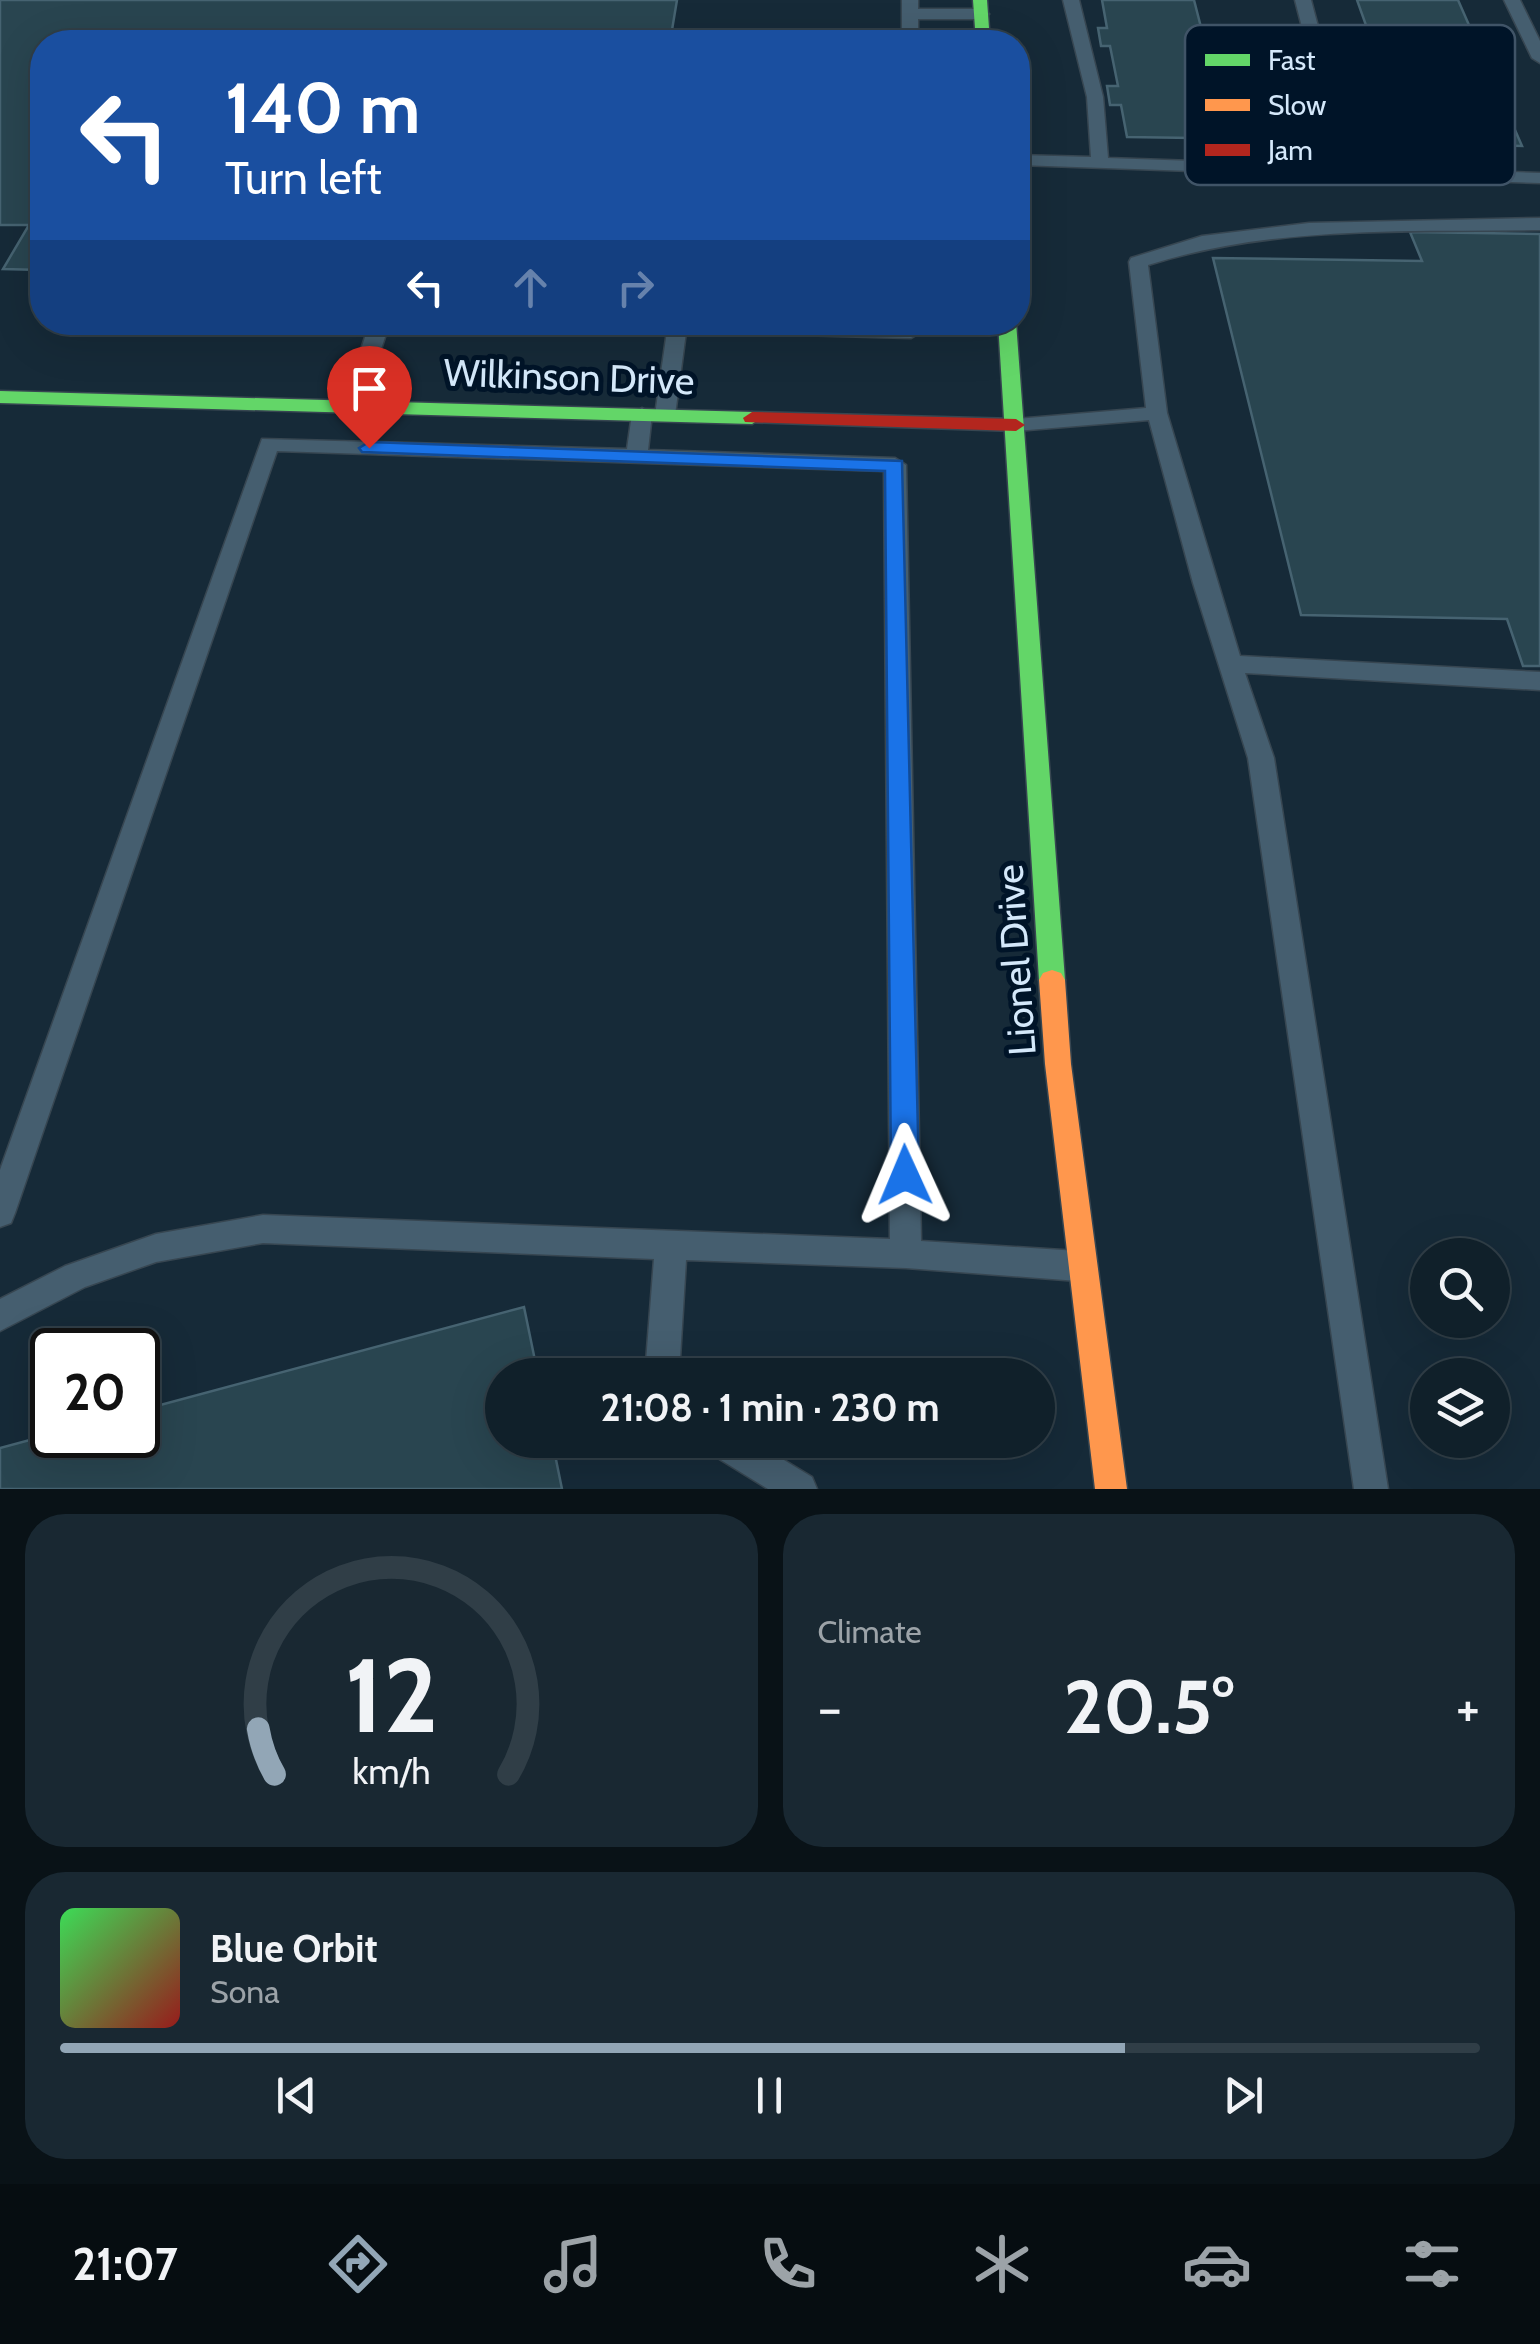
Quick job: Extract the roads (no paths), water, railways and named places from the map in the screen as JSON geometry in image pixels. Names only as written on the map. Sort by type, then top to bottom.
[{"type":"street","name":"Lionel Drive","points":[[1008,335],[1058,1064],[1111,1489]]},
{"type":"street","name":"Wilkinson Drive","points":[[0,397],[1016,424]]},
{"type":"lane","points":[[1071,0],[1095,97],[1100,163]]},
{"type":"lane","points":[[1303,0],[1310,25]]},
{"type":"lane","points":[[1512,0],[1540,58]]},
{"type":"lane","points":[[910,7],[980,7]]},
{"type":"lane","points":[[1030,160],[1185,166]]},
{"type":"lane","points":[[1515,177],[1540,178]]},
{"type":"lane","points":[[1370,1489],[1261,758],[1156,413],[1155,374],[1138,262],[1202,242],[1309,229],[1540,224]]},
{"type":"lane","points":[[352,406],[376,335]]},
{"type":"lane","points":[[636,459],[654,415],[674,335]]},
{"type":"lane","points":[[1016,424],[1156,413]]},
{"type":"lane","points":[[0,1213],[269,444],[895,465],[906,1254]]},
{"type":"lane","points":[[1230,664],[1540,681]]},
{"type":"lane","points":[[0,1316],[76,1276],[156,1248],[263,1229],[906,1254],[1083,1266]]},
{"type":"lane","points":[[663,1358],[671,1245]]},
{"type":"lane","points":[[749,1458],[800,1489]]}]
